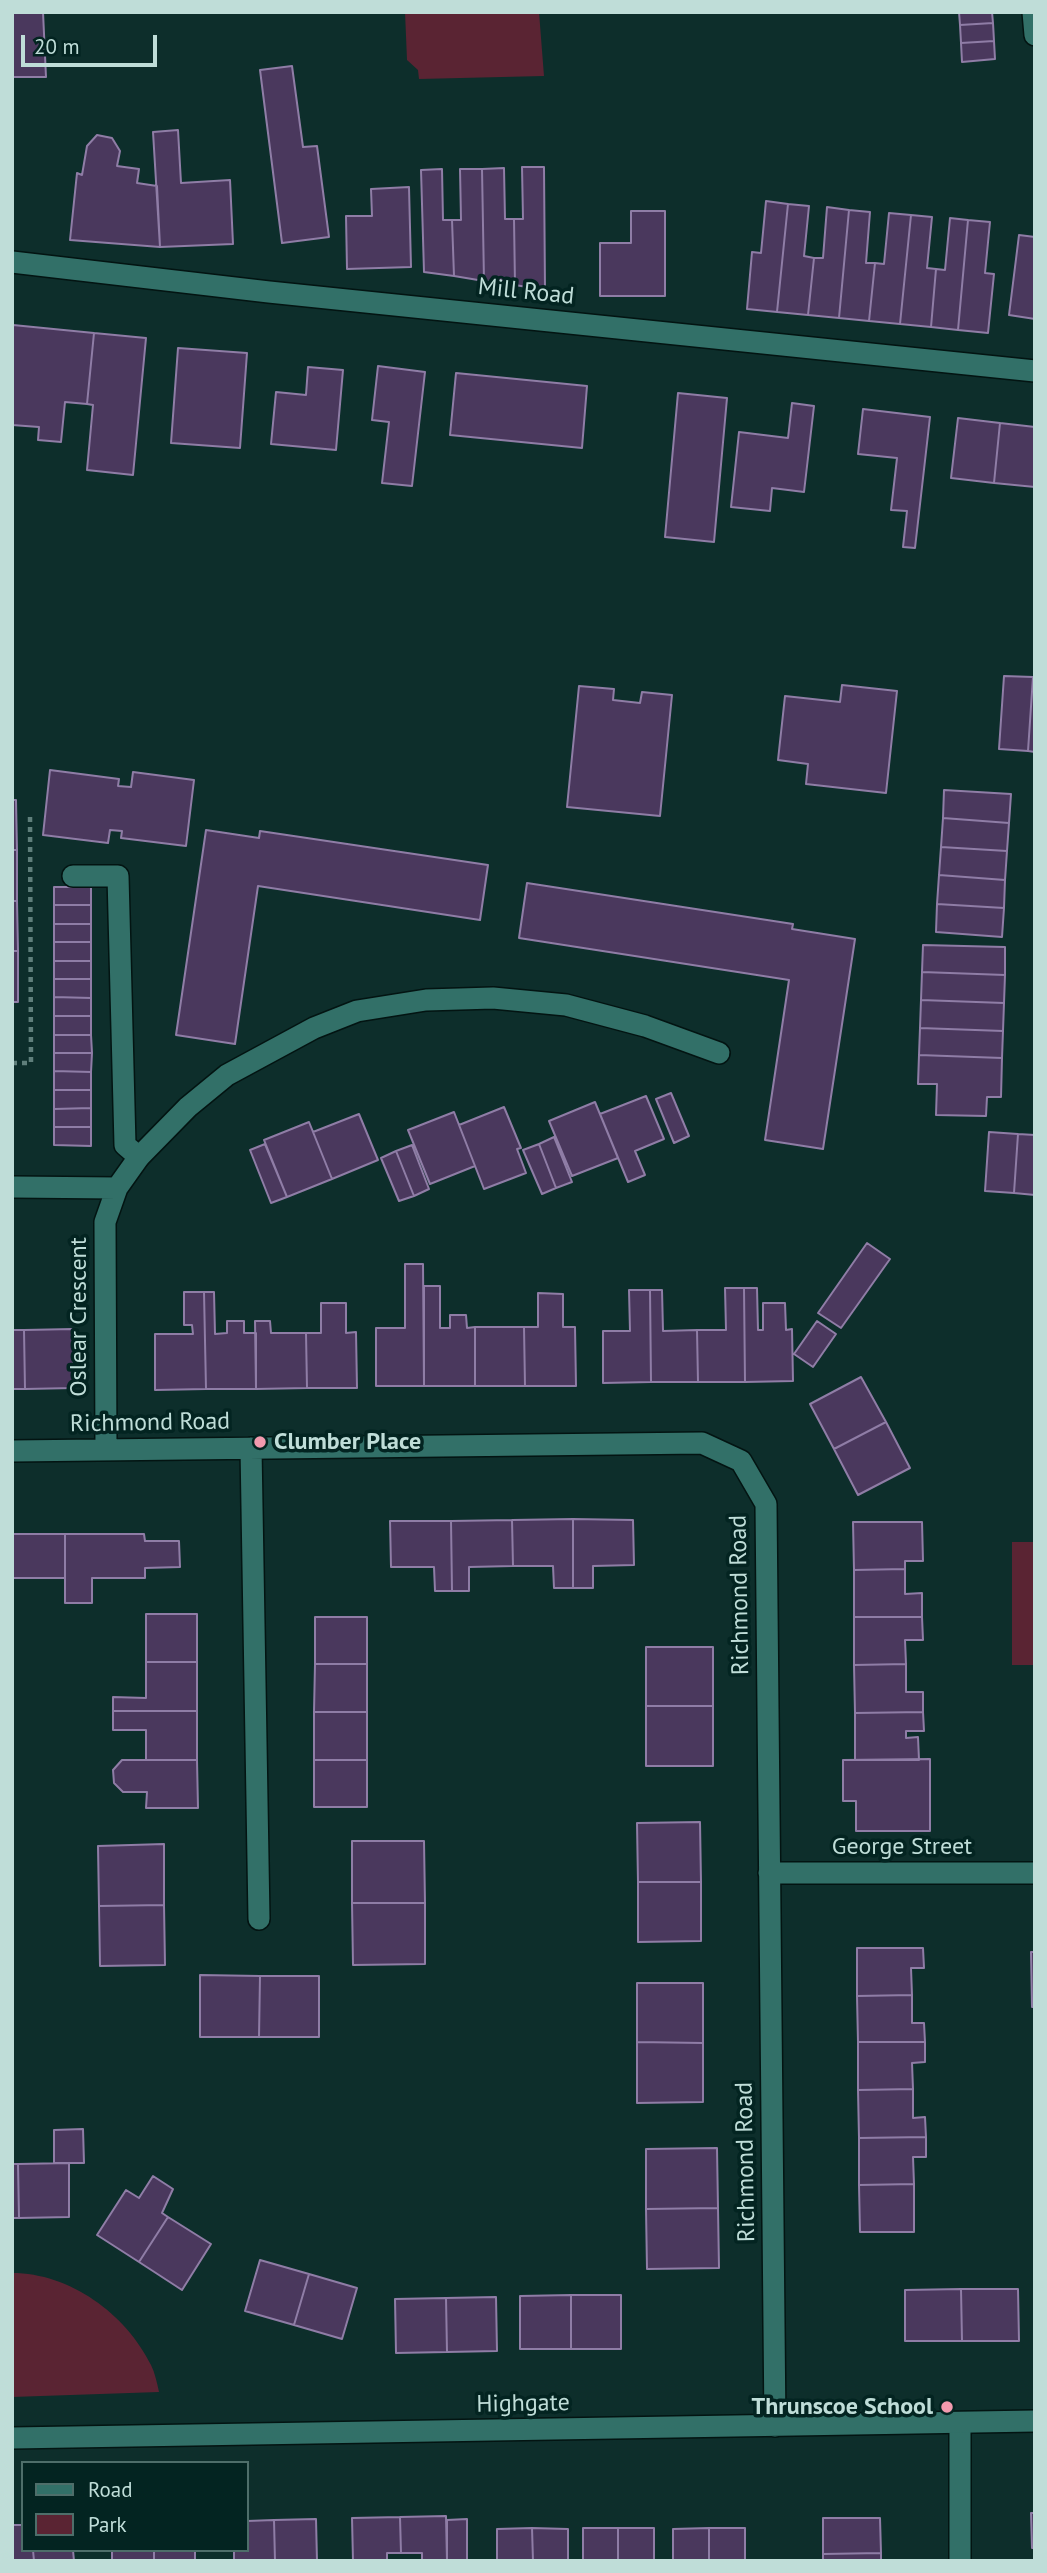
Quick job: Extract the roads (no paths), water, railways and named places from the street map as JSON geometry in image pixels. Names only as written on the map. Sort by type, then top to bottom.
[{"type":"street","points":[[1033,12],[1035,35]]},
{"type":"street","name":"Mill Road","points":[[12,262],[269,292],[1035,371]]},
{"type":"street","points":[[73,876],[118,876],[125,1145],[139,1157]]},
{"type":"street","name":"Oslear Crescent","points":[[106,1450],[105,1222],[117,1188],[139,1157],[188,1107],[227,1075],[314,1028],[356,1011],[426,1000],[493,998],[566,1005],[645,1026],[719,1053]]},
{"type":"street","points":[[12,1187],[117,1188]]},
{"type":"street","name":"Richmond Road","points":[[12,1451],[702,1443],[741,1461],[766,1504],[775,2426]]},
{"type":"street","points":[[251,1448],[259,1919]]},
{"type":"street","name":"George Street","points":[[769,1873],[1035,1873]]},
{"type":"street","name":"Highgate","points":[[12,2438],[1035,2421]]},
{"type":"street","points":[[960,2423],[960,2561]]},
{"type":"place","name":"Clumber Place","points":[[260,1442]]},
{"type":"place","name":"Thrunscoe School","points":[[947,2407]]}]
